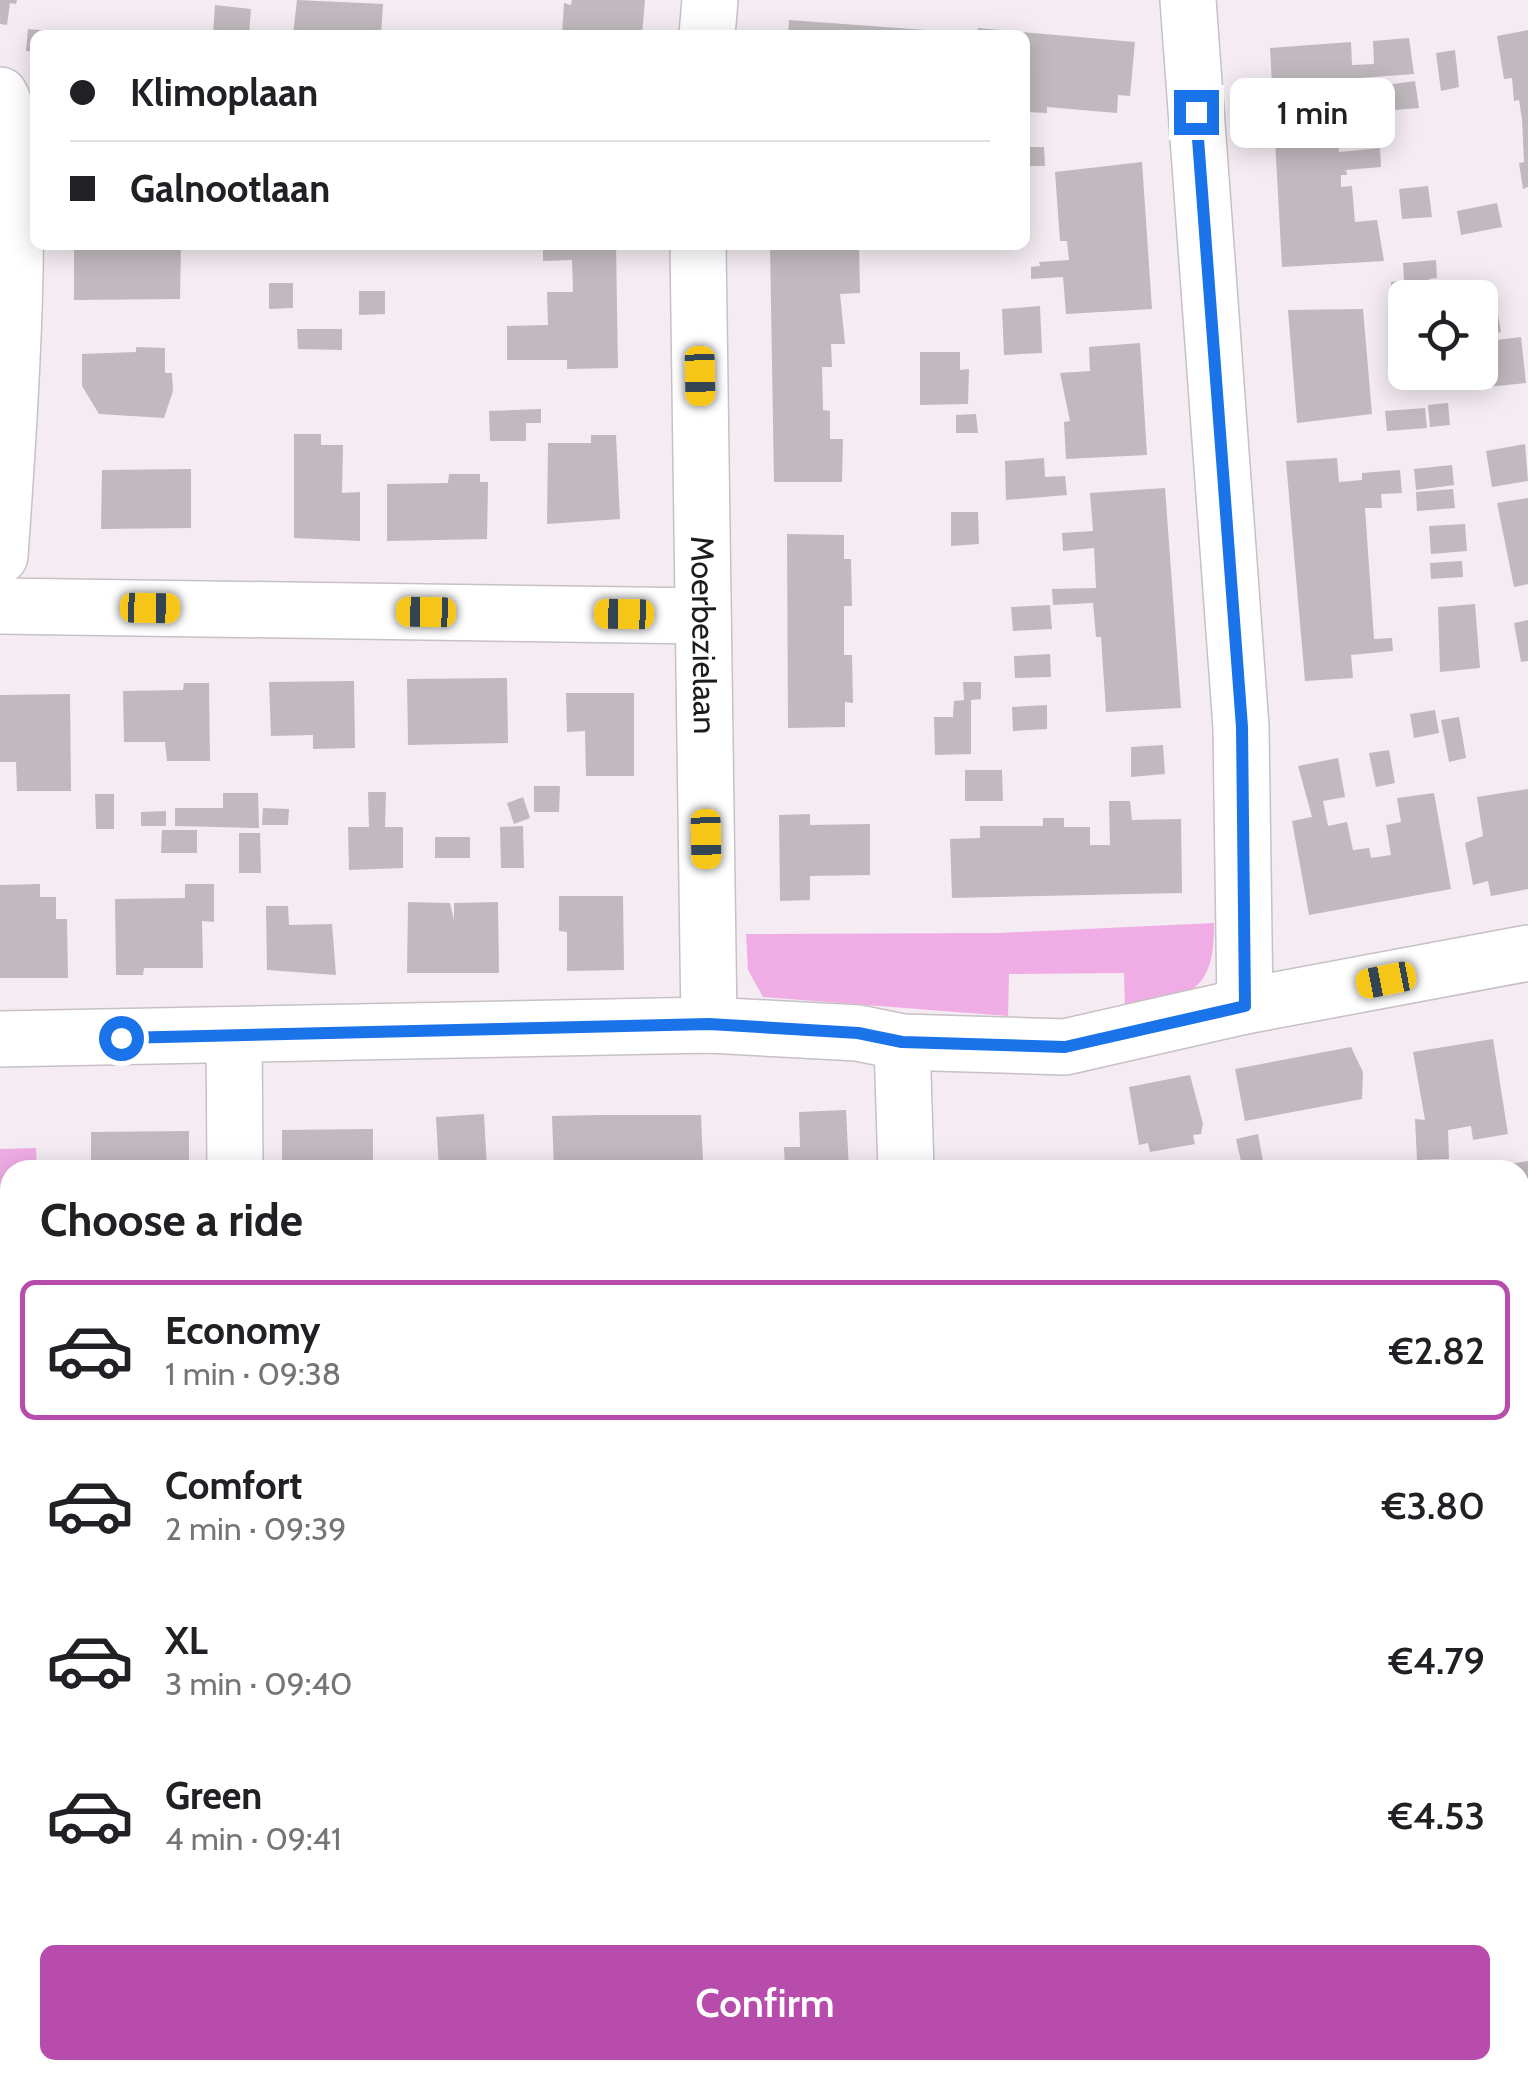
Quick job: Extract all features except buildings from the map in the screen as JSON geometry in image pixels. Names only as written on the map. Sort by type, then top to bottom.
[{"type":"street","points":[[707,30],[710,0]]},
{"type":"street","points":[[1188,0],[1242,727],[1245,1006]]},
{"type":"street","points":[[0,94],[12,132],[0,556]]},
{"type":"street","name":"Moerbezielaan","points":[[698,250],[709,1024]]},
{"type":"street","points":[[0,606],[703,616]]},
{"type":"street","points":[[0,1039],[709,1024],[858,1033],[902,1042],[1065,1047],[1245,1006],[1528,953]]},
{"type":"street","points":[[234,1035],[236,1160]]},
{"type":"street","points":[[902,1042],[906,1160]]},
{"type":"shaded area","points":[[1214,923],[1209,965],[1193,989],[1125,1011],[1124,973],[1009,974],[1008,1016],[763,997],[748,970],[746,934],[998,933]]},
{"type":"shaded area","points":[[36,1148],[37,1160],[0,1160],[0,1149]]},
{"type":"route","points":[[121,1038],[709,1024],[858,1033],[902,1042],[1065,1047],[1245,1006],[1242,727],[1196,112]]}]
